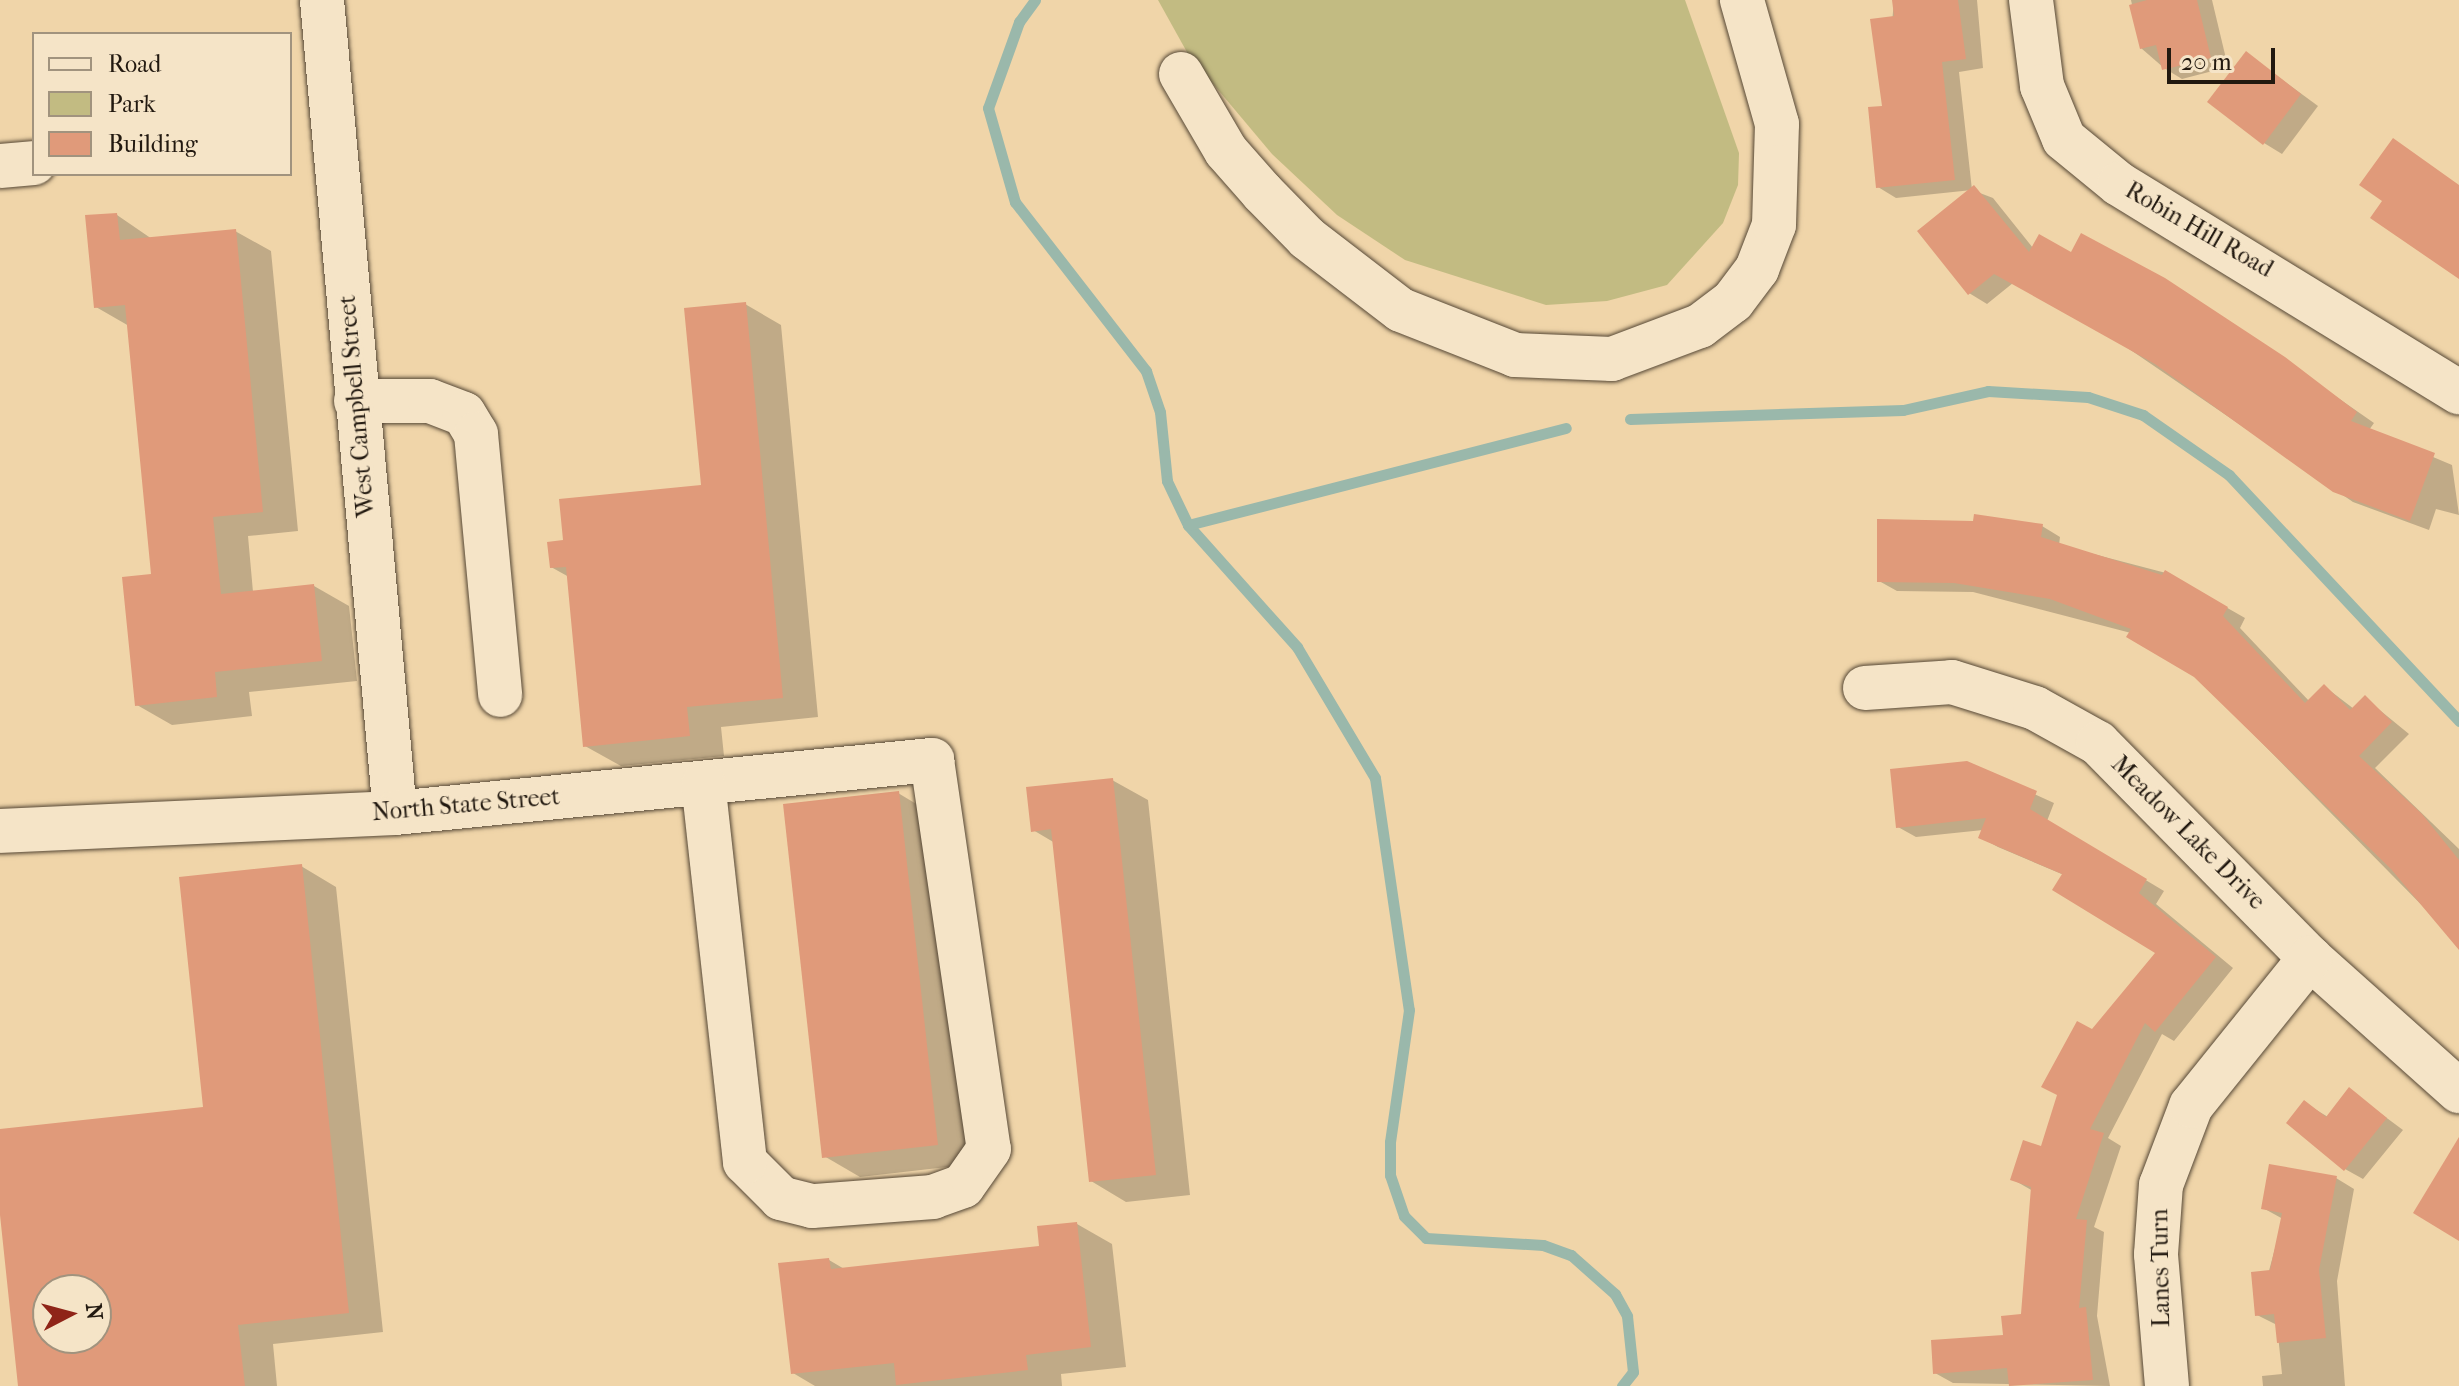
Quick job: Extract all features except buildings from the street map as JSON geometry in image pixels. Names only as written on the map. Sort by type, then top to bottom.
[{"type":"street","name":"West Campbell Street","points":[[322,0],[395,813]]},
{"type":"street","points":[[1181,74],[1226,151],[1262,192],[1390,303],[1515,355],[1612,359],[1700,326],[1733,301],[1757,269],[1774,225],[1777,124],[1742,0]]},
{"type":"street","name":"Robin Hill Road","points":[[2031,0],[2042,86],[2064,139],[2119,184],[2459,392]]},
{"type":"street","points":[[0,166],[32,163]]},
{"type":"street","points":[[356,401],[430,401],[464,414],[476,434],[500,695]]},
{"type":"street","name":"Meadow Lake Drive","points":[[1865,688],[1952,682],[2035,708],[2098,743],[2310,958],[2459,1091]]},
{"type":"street","name":"North State Street","points":[[0,831],[395,813],[932,760],[989,1149],[963,1186],[933,1197],[812,1206],[781,1198],[745,1162],[703,784]]},
{"type":"street","name":"Lanes Turn","points":[[2167,1386],[2156,1254],[2161,1185],[2191,1106],[2310,958]]},
{"type":"green space","points":[[1158,0],[1685,0],[1739,153],[1738,185],[1723,223],[1667,285],[1607,301],[1546,305],[1405,260],[1337,215],[1272,154],[1188,54]]},
{"type":"waterway","points":[[1035,0],[1019,22],[988,108],[1015,202],[1146,371],[1160,412],[1167,481],[1188,525],[1297,647],[1375,778],[1409,1010],[1390,1142],[1390,1175],[1404,1216],[1426,1238],[1543,1245],[1571,1255],[1615,1294],[1627,1316],[1633,1372],[1622,1386]]},
{"type":"waterway","points":[[1630,419],[1903,410],[1988,391],[2088,397],[2143,415],[2229,475],[2459,721]]},
{"type":"waterway","points":[[1188,525],[1566,428]]}]
